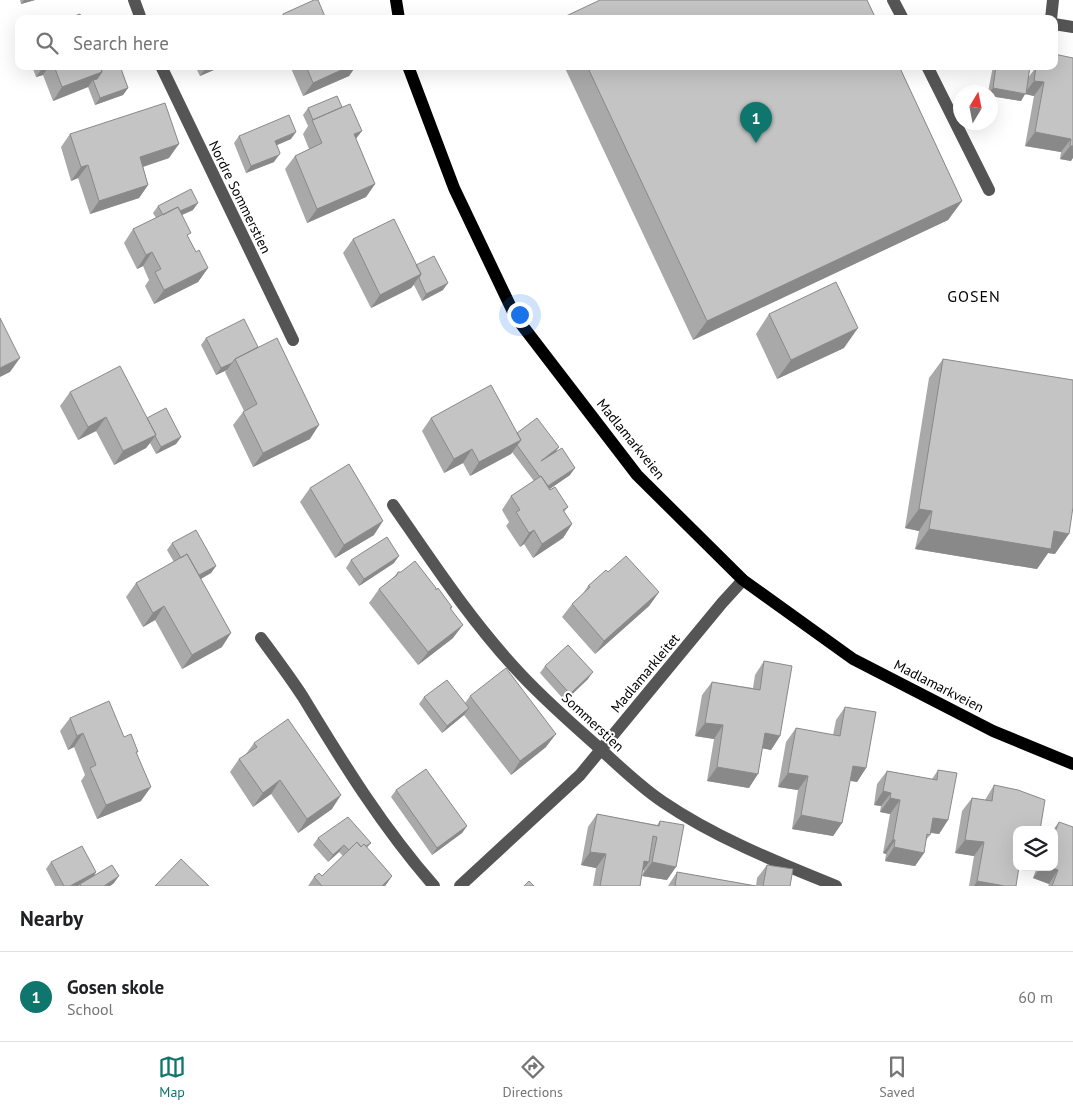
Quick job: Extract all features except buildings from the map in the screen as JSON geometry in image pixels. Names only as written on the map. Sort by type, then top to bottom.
[{"type":"main road","points":[[396,0],[398,15]]},
{"type":"main road","name":"Madlamarkveien","points":[[410,70],[454,188],[515,316],[637,475],[743,580],[853,659],[993,731],[1073,764]]},
{"type":"street","points":[[134,0],[140,15]]},
{"type":"street","points":[[893,0],[901,15]]},
{"type":"street","points":[[1051,15],[1053,0]]},
{"type":"street","points":[[1058,25],[1073,27]]},
{"type":"street","name":"Nordre Sommerstien","points":[[164,70],[293,340]]},
{"type":"street","points":[[929,70],[990,190]]},
{"type":"street","name":"Sommerstien","points":[[393,504],[438,570],[490,639],[516,669],[624,772],[663,802],[692,820],[752,852],[836,886]]},
{"type":"street","name":"Madlamarkleitet","points":[[460,886],[580,775],[743,580]]},
{"type":"street","points":[[261,638],[302,696],[362,794],[434,886]]},
{"type":"place","name":"Gosen skole","points":[[756,143]]},
{"type":"district","name":"GOSEN","points":[[974,296]]}]
